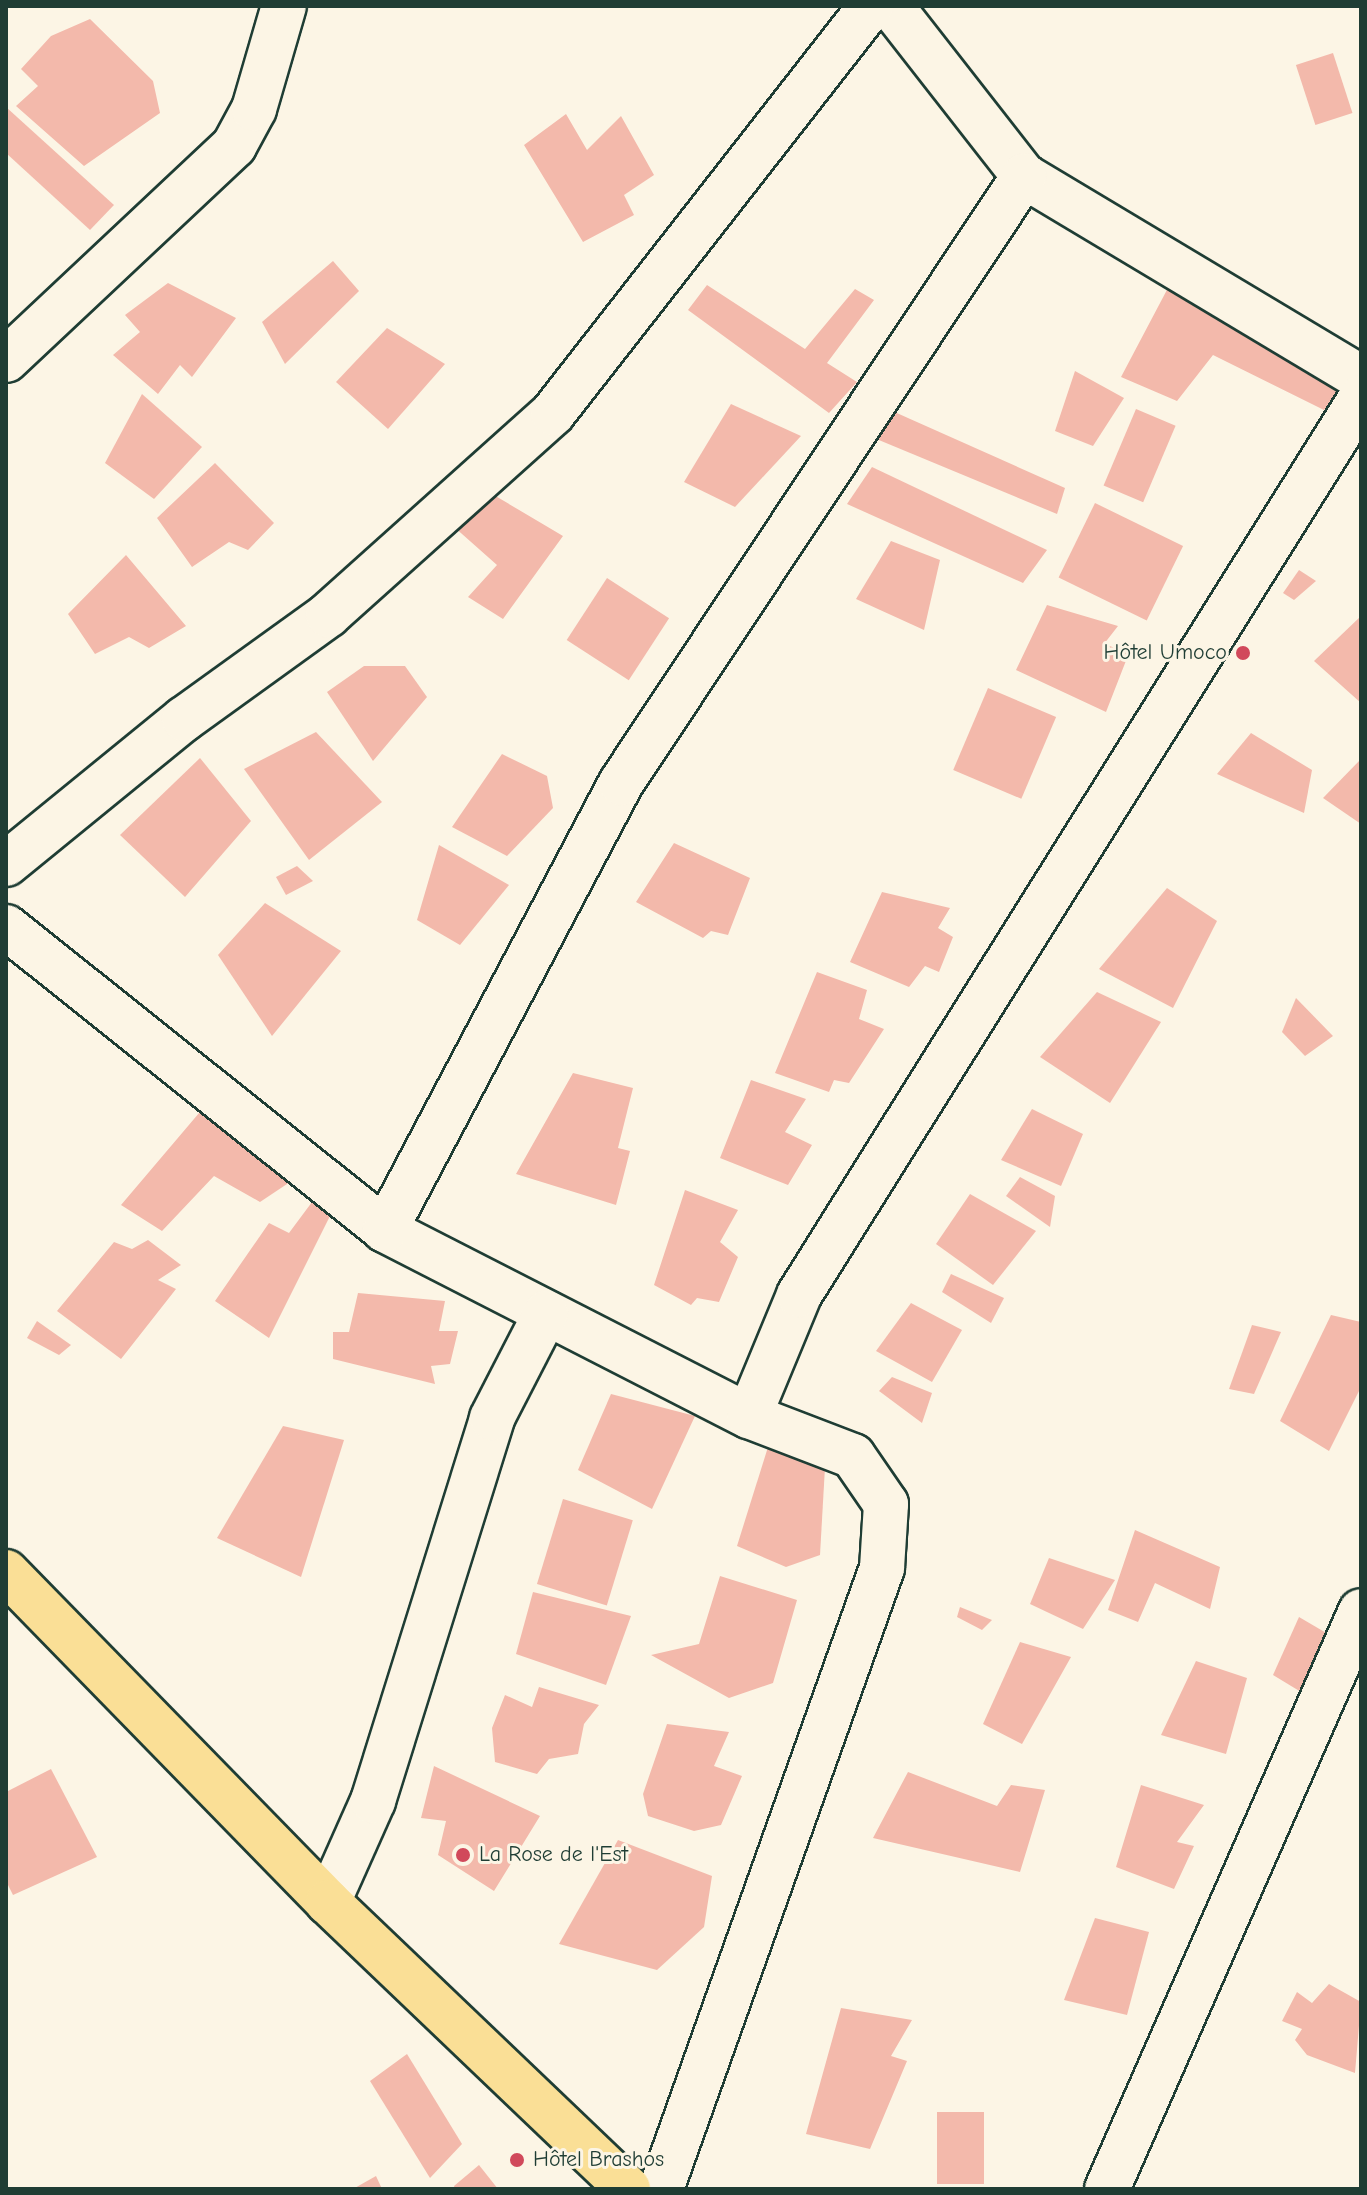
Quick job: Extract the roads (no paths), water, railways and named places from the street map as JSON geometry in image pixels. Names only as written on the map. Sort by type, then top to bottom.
[{"type":"main road","points":[[6,1572],[328,1902],[628,2189]]},
{"type":"street","points":[[6,360],[234,146],[254,109],[284,6]]},
{"type":"street","points":[[6,864],[184,719],[328,615],[553,413],[871,6]]},
{"type":"street","points":[[891,6],[1024,176],[1361,378]]},
{"type":"street","points":[[385,1230],[621,783],[1024,176]]},
{"type":"street","points":[[749,1416],[799,1295],[1361,398]]},
{"type":"street","points":[[6,927],[385,1230],[749,1416],[853,1456],[886,1504],[882,1568],[661,2189]]},
{"type":"street","points":[[328,1902],[373,1801],[492,1418],[546,1313]]},
{"type":"street","points":[[1107,2189],[1361,1611]]},
{"type":"place","name":"Hôtel Umoco","points":[[1243,653]]},
{"type":"place","name":"La Rose de l'Est","points":[[463,1855]]},
{"type":"place","name":"Hôtel Brashos","points":[[517,2160]]}]
